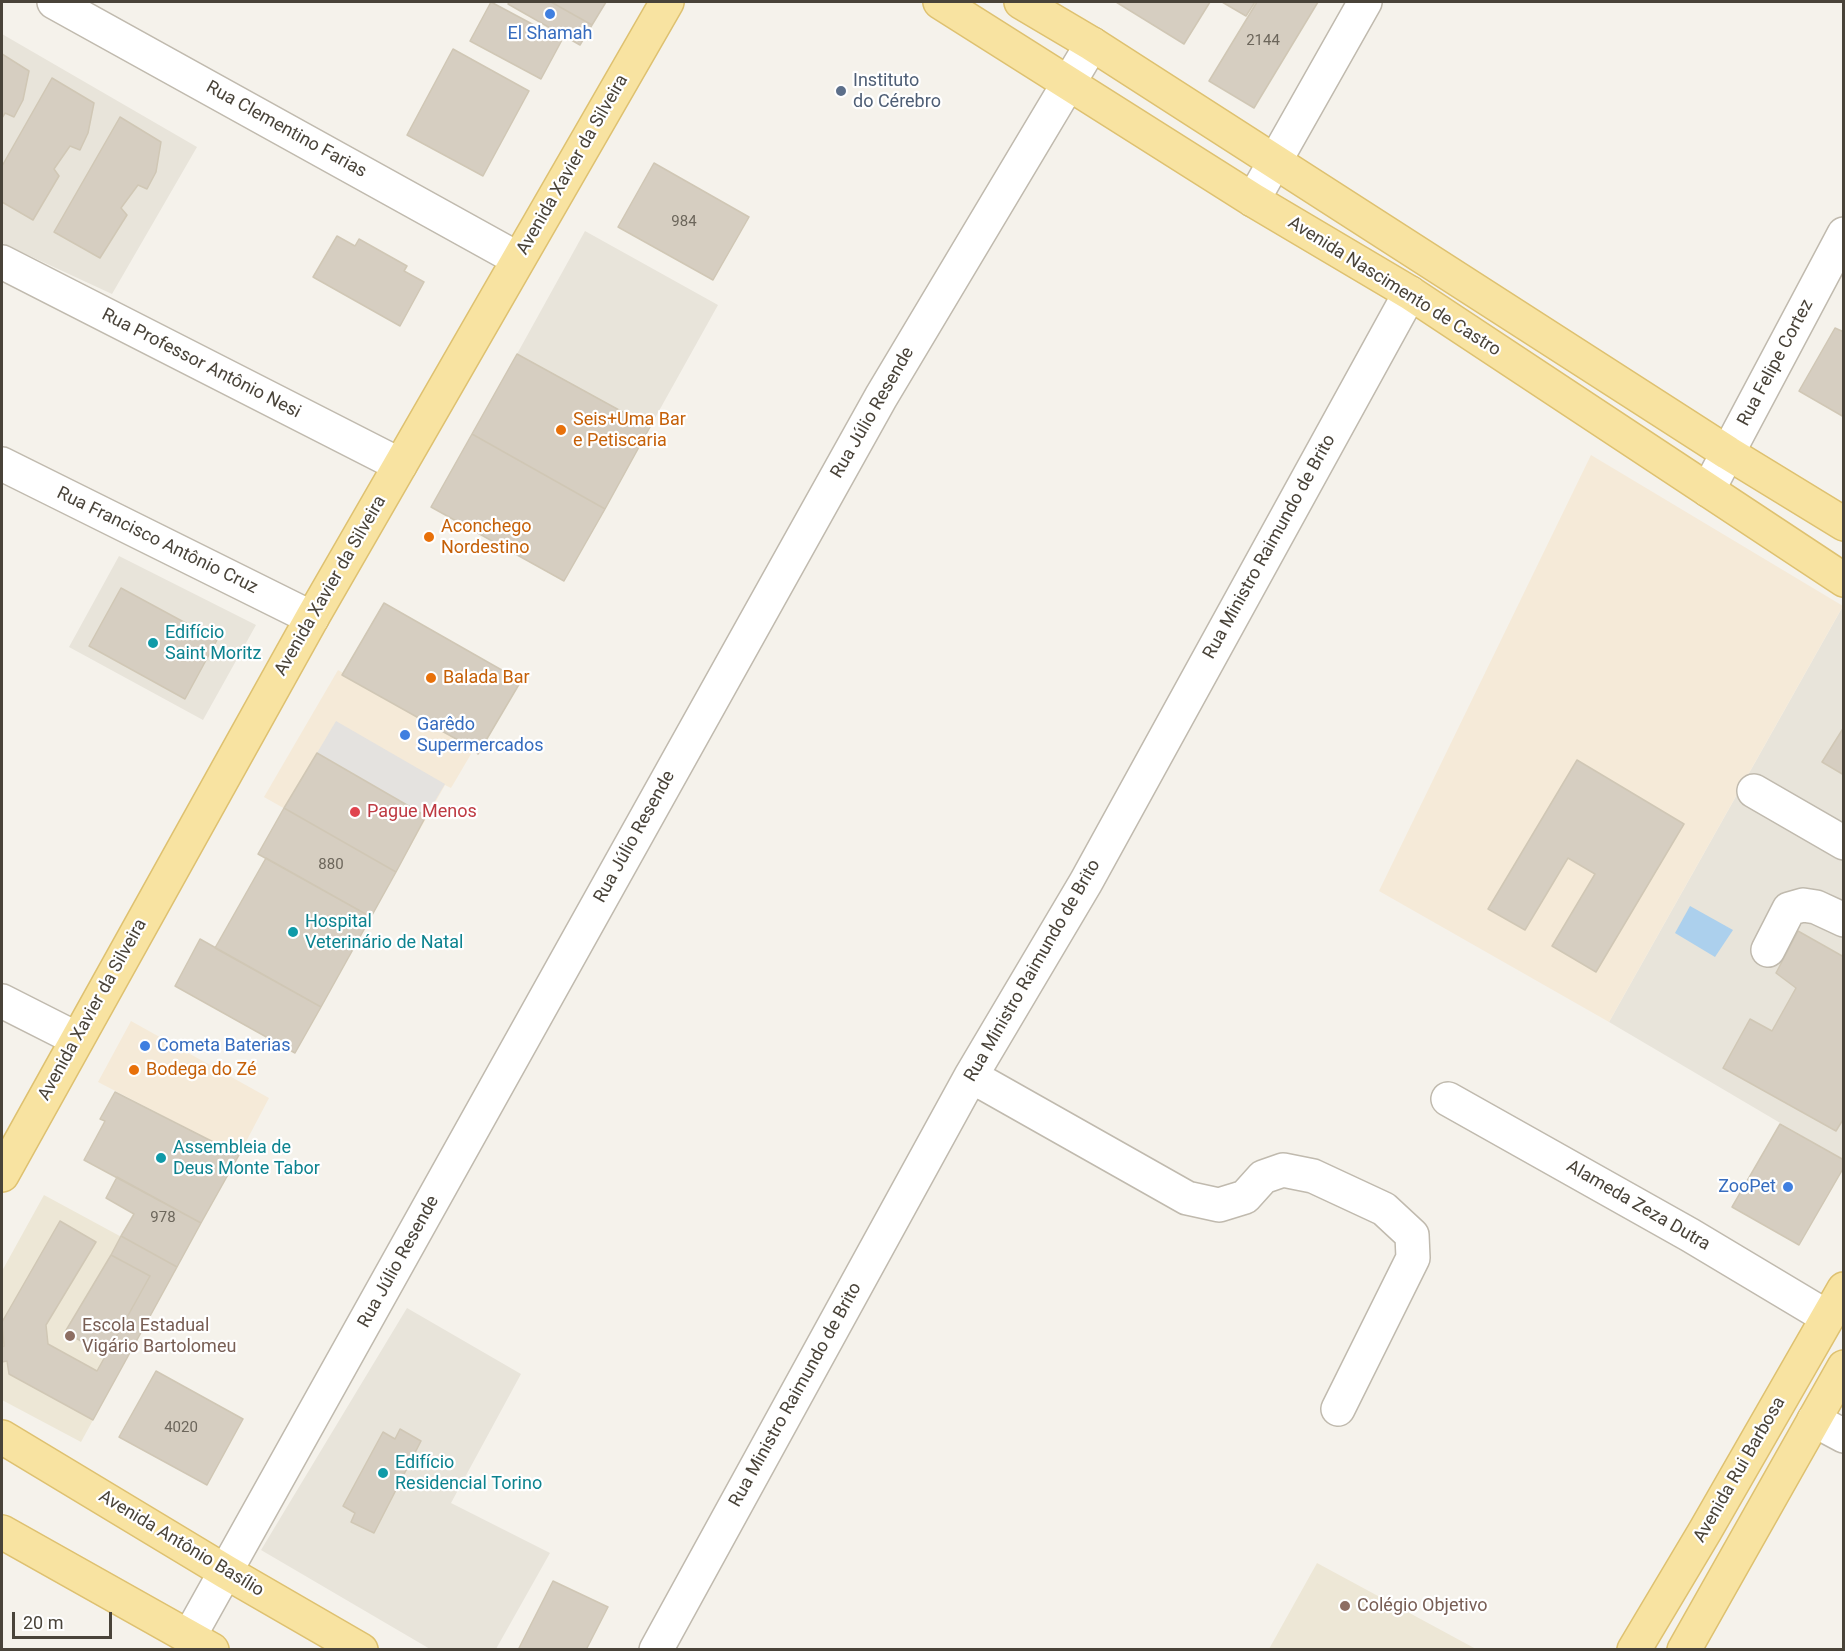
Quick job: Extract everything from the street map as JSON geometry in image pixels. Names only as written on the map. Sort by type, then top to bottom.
[{"type":"main road","name":"Avenida Xavier da Silveira","points":[[2,1175],[312,618],[667,2]]},
{"type":"main road","name":"Avenida Nascimento de Castro","points":[[940,2],[1253,200],[1410,293],[1844,580]]},
{"type":"main road","points":[[1021,2],[1092,44],[1728,453],[1844,524]]},
{"type":"main road","name":"Avenida Rui Barbosa","points":[[1634,1650],[1844,1289]]},
{"type":"main road","points":[[1684,1650],[1844,1367]]},
{"type":"main road","name":"Avenida Antônio Basílio","points":[[2,1437],[226,1572],[361,1650]]},
{"type":"main road","points":[[2,1532],[200,1643]]},
{"type":"street","name":"Rua Clementino Farias","points":[[54,2],[518,259]]},
{"type":"street","points":[[1253,200],[1365,2]]},
{"type":"street","name":"Rua Júlio Resende","points":[[200,1643],[226,1572],[881,397],[1092,44]]},
{"type":"street","name":"Rua Felipe Cortez","points":[[1708,490],[1844,234]]},
{"type":"street","name":"Rua Professor Antônio Nesi","points":[[2,262],[400,465]]},
{"type":"street","name":"Rua Ministro Raimundo de Brito","points":[[656,1650],[971,1076],[1086,882],[1410,293]]},
{"type":"street","name":"Rua Francisco Antônio Cruz","points":[[2,464],[312,618]]},
{"type":"street","points":[[1754,791],[1844,843]]},
{"type":"street","points":[[1768,950],[1789,909],[1803,905],[1816,907],[1844,920]]},
{"type":"street","points":[[2,1001],[77,1039]]},
{"type":"street","points":[[971,1076],[1187,1198],[1219,1205],[1245,1197],[1263,1177],[1283,1170],[1313,1176],[1384,1209],[1412,1235],[1413,1258],[1338,1409]]},
{"type":"street","name":"Alameda Zeza Dutra","points":[[1448,1099],[1690,1235],[1827,1317]]},
{"type":"street","points":[[1814,1420],[1844,1436]]},
{"type":"shaded area","points":[[2,34],[197,147],[112,294],[2,243]]},
{"type":"shaded area","points":[[585,231],[718,305],[650,427],[517,354]]},
{"type":"shaded area","points":[[1591,455],[1843,606],[1609,1022],[1379,891]]},
{"type":"shaded area","points":[[119,556],[256,625],[203,720],[69,647]]},
{"type":"shaded area","points":[[1843,606],[1843,1160],[1609,1022]]},
{"type":"shaded area","points":[[338,670],[474,749],[451,788],[445,785],[396,872],[264,797]]},
{"type":"shaded area","points":[[336,721],[445,784],[426,816],[317,753]]},
{"type":"shaded area","points":[[131,1021],[269,1098],[239,1155],[98,1082]]},
{"type":"shaded area","name":"Escola Estadual Vigário Bartolomeu","points":[[44,1195],[177,1267],[81,1442],[2,1400],[2,1271]]},
{"type":"shaded area","points":[[407,1308],[521,1374],[451,1503],[550,1553],[496,1649],[430,1649],[261,1550]]},
{"type":"shaded area","name":"Colégio Objetivo","points":[[1317,1563],[1476,1649],[1269,1649]]},
{"type":"water","points":[[1690,906],[1733,930],[1715,957],[1675,933]]},
{"type":"building","points":[[491,2],[562,40],[541,79],[470,41]]},
{"type":"building","name":"El Shamah","points":[[509,2],[551,2],[592,25],[580,45],[508,4]]},
{"type":"building","points":[[551,2],[606,2],[592,25]]},
{"type":"building","points":[[1116,2],[1210,2],[1184,44]]},
{"type":"building","points":[[1222,2],[1255,2],[1246,16]]},
{"type":"building","points":[[1257,2],[1318,2],[1254,108],[1209,81]]},
{"type":"building","points":[[453,49],[529,91],[483,176],[407,135]]},
{"type":"building","points":[[2,54],[29,71],[23,100],[14,117],[5,113],[2,118]]},
{"type":"building","points":[[52,78],[94,103],[88,133],[80,150],[70,146],[54,169],[59,176],[33,220],[2,202],[2,166]]},
{"type":"building","points":[[120,117],[161,142],[156,172],[147,189],[138,185],[121,208],[127,215],[100,258],[54,232]]},
{"type":"building","points":[[654,163],[749,217],[713,280],[618,227]]},
{"type":"building","points":[[337,236],[355,246],[359,239],[407,266],[404,271],[424,282],[400,326],[313,277]]},
{"type":"building","points":[[1835,328],[1844,332],[1844,417],[1799,391]]},
{"type":"building","name":"Seis+Uma Bar e Petiscaria","points":[[517,354],[650,427],[605,509],[472,434]]},
{"type":"building","points":[[472,434],[605,509],[564,581],[431,507]]},
{"type":"building","name":"Edifício Saint Moritz","points":[[121,588],[217,640],[185,699],[89,646]]},
{"type":"building","name":"Balada Bar","points":[[384,603],[521,681],[478,754],[474,749],[342,675]]},
{"type":"building","points":[[1844,727],[1844,775],[1822,762]]},
{"type":"building","name":"Pague Menos","points":[[317,753],[426,816],[396,872],[284,808]]},
{"type":"building","points":[[1577,760],[1684,824],[1596,972],[1552,946],[1595,874],[1568,858],[1525,930],[1488,909]]},
{"type":"building","points":[[284,808],[396,872],[371,917],[258,854]]},
{"type":"building","name":"Hospital Veterinário de Natal","points":[[266,858],[371,917],[321,1007],[215,948]]},
{"type":"building","points":[[1798,931],[1844,957],[1844,1118],[1836,1131],[1723,1068],[1750,1019],[1772,1031],[1796,988],[1776,973]]},
{"type":"building","points":[[200,939],[321,1007],[295,1053],[175,986]]},
{"type":"building","name":"Assembleia de Deus Monte Tabor","points":[[115,1092],[239,1155],[201,1223],[84,1160],[105,1121],[100,1119]]},
{"type":"building","name":"ZooPet","points":[[1780,1124],[1844,1160],[1844,1167],[1799,1245],[1732,1207]]},
{"type":"building","points":[[117,1177],[201,1223],[177,1267],[121,1236],[134,1214],[106,1198]]},
{"type":"building","points":[[60,1221],[96,1242],[46,1325],[48,1344],[97,1371],[150,1276],[111,1255],[121,1236],[177,1267],[93,1420],[9,1374],[7,1361],[2,1362],[2,1347],[4,1346],[2,1322]]},
{"type":"building","points":[[111,1255],[150,1276],[106,1355],[65,1332]]},
{"type":"building","points":[[156,1371],[243,1419],[207,1485],[119,1437]]},
{"type":"building","name":"Edifício Residencial Torino","points":[[400,1429],[421,1441],[374,1533],[351,1522],[355,1513],[343,1506],[383,1432],[395,1439]]},
{"type":"building","points":[[553,1581],[608,1607],[586,1650],[518,1650]]},
{"type":"place","name":"El Shamah","points":[[550,14]]},
{"type":"place","name":"Instituto do Cérebro","points":[[841,91]]},
{"type":"place","name":"Seis+Uma Bar e Petiscaria","points":[[561,430]]},
{"type":"place","name":"Aconchego Nordestino","points":[[429,537]]},
{"type":"place","name":"Edifício Saint Moritz","points":[[153,643]]},
{"type":"place","name":"Balada Bar","points":[[431,678]]},
{"type":"place","name":"Garêdo Supermercados","points":[[405,735]]},
{"type":"place","name":"Pague Menos","points":[[355,812]]},
{"type":"place","name":"Hospital Veterinário de Natal","points":[[293,932]]},
{"type":"place","name":"Cometa Baterias","points":[[145,1046]]},
{"type":"place","name":"Bodega do Zé","points":[[134,1070]]},
{"type":"place","name":"Assembleia de Deus Monte Tabor","points":[[161,1158]]},
{"type":"place","name":"ZooPet","points":[[1788,1187]]},
{"type":"place","name":"Escola Estadual Vigário Bartolomeu","points":[[70,1336]]},
{"type":"place","name":"Edifício Residencial Torino","points":[[383,1473]]},
{"type":"place","name":"Colégio Objetivo","points":[[1345,1606]]}]
